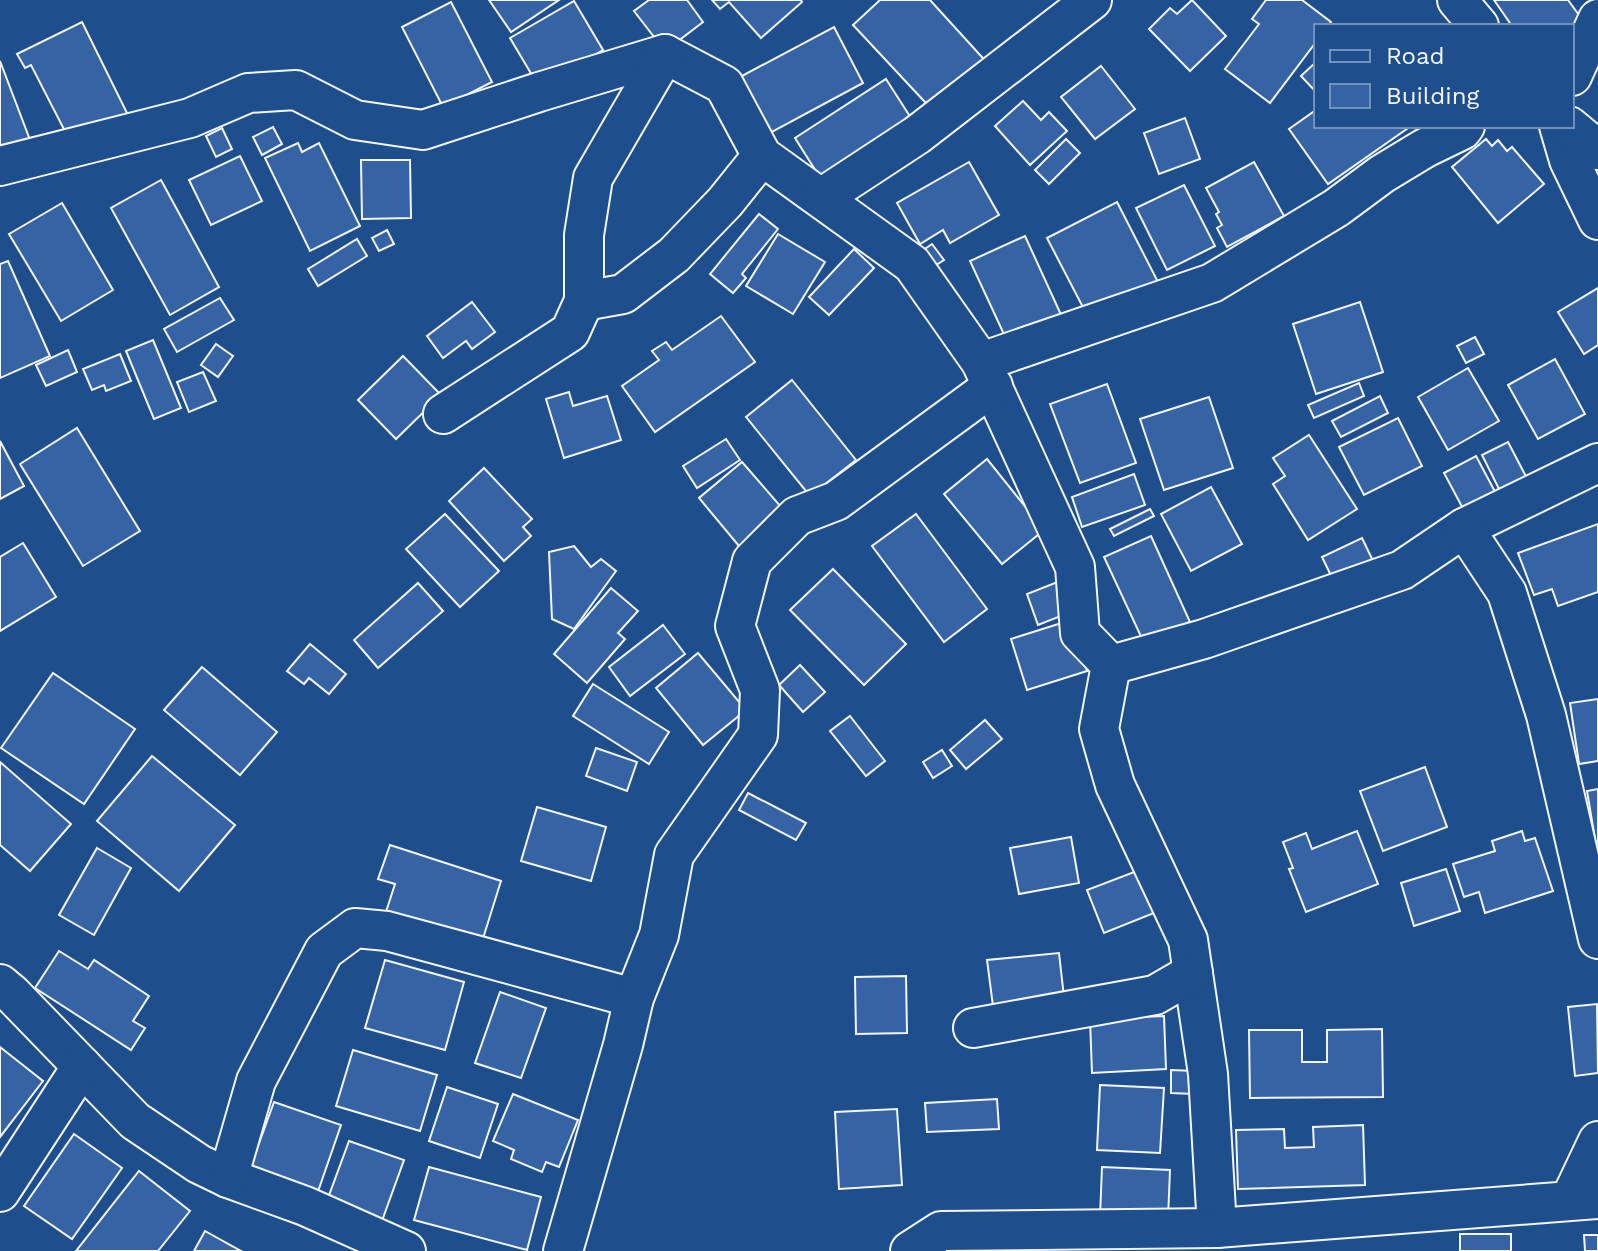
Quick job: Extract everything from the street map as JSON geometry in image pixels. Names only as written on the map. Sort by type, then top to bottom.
[{"type":"street","points":[[821,198],[917,135],[1092,0]]},
{"type":"street","points":[[1457,0],[1477,24]]},
{"type":"street","points":[[1574,72],[1598,19]]},
{"type":"street","points":[[443,414],[570,332],[584,301],[584,235],[593,178],[665,54]]},
{"type":"street","points":[[0,166],[190,118],[248,93],[296,90],[355,120],[423,130],[665,54],[724,85],[762,156],[912,264],[987,374],[1075,567],[1080,633],[1111,665]]},
{"type":"street","points":[[563,1251],[634,998],[659,935],[674,855],[758,735],[760,690],[735,626],[752,561],[797,516],[836,501],[987,374],[1212,283],[1336,208],[1382,174],[1464,128]]},
{"type":"street","points":[[1560,128],[1569,160],[1598,220]]},
{"type":"street","points":[[1571,128],[1598,150]]},
{"type":"street","points":[[584,301],[623,294],[674,255],[725,202],[762,156]]},
{"type":"street","points":[[1111,665],[1204,639],[1402,570],[1464,528],[1598,463]]},
{"type":"street","points":[[1464,528],[1507,593],[1590,866],[1598,939]]},
{"type":"street","points":[[1111,665],[1099,729],[1115,785],[1188,940],[1208,1074],[1217,1228]]},
{"type":"street","points":[[228,1178],[256,1081],[324,951],[355,928],[387,931],[634,998]]},
{"type":"street","points":[[973,1028],[1155,995],[1193,973]]},
{"type":"street","points":[[0,984],[135,1121],[199,1164],[406,1251]]},
{"type":"street","points":[[0,1192],[82,1066]]},
{"type":"street","points":[[910,1251],[941,1231],[1217,1228],[1584,1200],[1598,1141]]},
{"type":"building","points":[[489,0],[559,0],[511,32]]},
{"type":"building","points":[[649,0],[687,0],[703,22],[665,51],[634,11]]},
{"type":"building","points":[[712,0],[802,2],[761,38],[729,2],[720,9]]},
{"type":"building","points":[[880,0],[930,0],[991,67],[938,116],[853,25]]},
{"type":"building","points":[[1192,0],[1226,36],[1190,71],[1149,29],[1170,8],[1177,14]]},
{"type":"building","points":[[1266,0],[1302,0],[1331,22],[1314,24],[1314,45],[1270,103],[1225,69],[1259,24],[1252,19]]},
{"type":"building","points":[[1494,0],[1568,0],[1584,22],[1574,30],[1574,24],[1511,24]]},
{"type":"building","points":[[574,1],[603,50],[539,87],[510,38]]},
{"type":"building","points":[[451,2],[492,82],[443,107],[402,27]]},
{"type":"building","points":[[82,22],[128,115],[71,143],[31,65],[25,68],[17,54]]},
{"type":"building","points":[[834,27],[863,83],[770,133],[740,77]]},
{"type":"building","points":[[0,61],[30,140],[0,152]]},
{"type":"building","points":[[1314,64],[1314,90],[1301,76]]},
{"type":"building","points":[[1101,66],[1135,109],[1095,139],[1061,97]]},
{"type":"building","points":[[886,79],[918,129],[826,187],[795,138]]},
{"type":"building","points":[[1023,101],[1041,120],[1049,112],[1067,131],[1030,165],[995,126]]},
{"type":"building","points":[[1314,111],[1314,128],[1408,128],[1328,184],[1289,129]]},
{"type":"building","points":[[1185,118],[1200,159],[1159,174],[1144,133]]},
{"type":"building","points":[[273,127],[282,144],[262,155],[253,137]]},
{"type":"building","points":[[222,128],[232,149],[216,157],[206,136]]},
{"type":"building","points":[[1066,139],[1080,153],[1049,184],[1035,170]]},
{"type":"building","points":[[1486,139],[1492,146],[1498,140],[1507,151],[1512,147],[1544,184],[1498,223],[1452,167]]},
{"type":"building","points":[[298,143],[302,152],[319,143],[360,226],[310,251],[265,158]]},
{"type":"building","points":[[240,156],[262,201],[211,225],[189,180]]},
{"type":"building","points":[[361,160],[410,160],[411,218],[362,219]]},
{"type":"building","points":[[969,162],[999,215],[950,243],[943,230],[920,244],[897,203]]},
{"type":"building","points":[[1254,162],[1284,216],[1227,247],[1217,228],[1222,225],[1216,214],[1219,212],[1206,188]]},
{"type":"building","points":[[161,180],[219,287],[170,315],[111,208]]},
{"type":"building","points":[[1184,185],[1215,246],[1167,270],[1136,208]]},
{"type":"building","points":[[1117,202],[1158,282],[1088,317],[1047,238]]},
{"type":"building","points":[[62,203],[113,290],[61,321],[9,234]]},
{"type":"building","points":[[759,214],[778,229],[742,274],[746,278],[733,293],[710,274]]},
{"type":"building","points":[[387,230],[394,244],[379,251],[372,238]]},
{"type":"building","points":[[778,234],[825,262],[793,314],[746,286]]},
{"type":"building","points":[[1025,236],[1063,319],[1008,343],[970,261]]},
{"type":"building","points":[[357,239],[367,256],[318,286],[308,269]]},
{"type":"building","points":[[932,244],[944,260],[927,271],[916,255]]},
{"type":"building","points":[[854,249],[874,268],[829,315],[809,297]]},
{"type":"building","points":[[8,261],[50,356],[0,378],[0,264]]},
{"type":"building","points":[[1598,288],[1598,345],[1584,354],[1558,312]]},
{"type":"building","points":[[220,298],[234,320],[177,352],[164,329]]},
{"type":"building","points":[[472,302],[495,332],[472,349],[466,341],[443,358],[427,336]]},
{"type":"building","points":[[1360,302],[1383,372],[1316,394],[1293,324]]},
{"type":"building","points":[[721,316],[755,362],[655,432],[622,386],[659,360],[652,351],[666,342],[672,350]]},
{"type":"building","points":[[1475,337],[1484,354],[1466,363],[1457,346]]},
{"type":"building","points":[[153,340],[181,408],[154,419],[126,351]]},
{"type":"building","points":[[216,344],[233,356],[218,377],[201,365]]},
{"type":"building","points":[[68,350],[77,372],[46,386],[36,365]]},
{"type":"building","points":[[120,354],[131,381],[106,391],[104,385],[92,390],[83,369]]},
{"type":"building","points":[[403,356],[441,395],[396,439],[358,400]]},
{"type":"building","points":[[1555,359],[1585,414],[1538,439],[1508,385]]},
{"type":"building","points":[[1468,368],[1499,421],[1448,450],[1418,397]]},
{"type":"building","points":[[203,372],[216,401],[189,412],[177,382]]},
{"type":"building","points":[[792,380],[856,460],[810,496],[746,417]]},
{"type":"building","points":[[1359,383],[1364,396],[1314,418],[1308,405]]},
{"type":"building","points":[[1107,384],[1136,463],[1080,483],[1050,404]]},
{"type":"building","points":[[569,392],[573,406],[607,396],[621,440],[564,458],[546,399]]},
{"type":"building","points":[[1380,396],[1388,413],[1341,437],[1332,421]]},
{"type":"building","points":[[1209,397],[1233,468],[1164,490],[1140,419]]},
{"type":"building","points":[[1398,418],[1422,466],[1364,495],[1339,447]]},
{"type":"building","points":[[77,428],[140,531],[83,566],[20,464]]},
{"type":"building","points":[[1309,435],[1357,509],[1308,540],[1273,484],[1285,476],[1273,458]]},
{"type":"building","points":[[726,439],[740,460],[697,488],[683,466]]},
{"type":"building","points":[[0,441],[24,486],[0,499]]},
{"type":"building","points":[[1508,442],[1532,488],[1505,501],[1482,455]]},
{"type":"building","points":[[1476,456],[1500,501],[1468,518],[1444,473]]},
{"type":"building","points":[[987,459],[1044,530],[1002,564],[944,494]]},
{"type":"building","points":[[742,462],[788,515],[744,552],[699,498]]},
{"type":"building","points":[[484,468],[532,519],[523,527],[531,536],[504,561],[449,501]]},
{"type":"building","points":[[1134,474],[1145,505],[1082,527],[1072,497]]},
{"type":"building","points":[[1211,487],[1242,544],[1191,571],[1161,514]]},
{"type":"building","points":[[1150,509],[1154,516],[1114,536],[1110,529]]},
{"type":"building","points":[[445,514],[499,571],[460,607],[406,549]]},
{"type":"building","points":[[916,514],[987,609],[944,642],[872,546]]},
{"type":"building","points":[[1598,524],[1598,592],[1558,606],[1552,589],[1534,595],[1518,553]]},
{"type":"building","points":[[1151,536],[1190,622],[1144,643],[1104,557]]},
{"type":"building","points":[[1362,538],[1376,567],[1336,586],[1322,557]]},
{"type":"building","points":[[23,543],[56,597],[0,631],[0,557]]},
{"type":"building","points":[[574,546],[591,567],[601,559],[616,571],[574,629],[552,619],[549,552]]},
{"type":"building","points":[[833,569],[906,644],[864,685],[790,610]]},
{"type":"building","points":[[1060,581],[1071,612],[1038,625],[1027,594]]},
{"type":"building","points":[[418,583],[443,611],[378,668],[354,640]]},
{"type":"building","points":[[611,588],[638,611],[618,633],[625,639],[587,683],[554,654]]},
{"type":"building","points":[[1071,620],[1087,671],[1027,690],[1011,639]]},
{"type":"building","points":[[663,625],[685,654],[630,696],[609,667]]},
{"type":"building","points":[[310,644],[346,674],[329,694],[309,678],[304,684],[287,671]]},
{"type":"building","points":[[698,653],[746,710],[703,745],[656,688]]},
{"type":"building","points":[[800,665],[825,692],[803,712],[779,685]]},
{"type":"building","points":[[202,667],[277,732],[240,775],[164,710]]},
{"type":"building","points":[[53,673],[135,729],[84,804],[1,748]]},
{"type":"building","points":[[593,684],[669,732],[649,764],[573,716]]},
{"type":"building","points":[[1598,699],[1598,761],[1579,764],[1570,703]]},
{"type":"building","points":[[850,716],[885,761],[866,776],[830,731]]},
{"type":"building","points":[[985,720],[1002,739],[966,769],[950,750]]},
{"type":"building","points":[[596,748],[637,762],[627,791],[586,776]]},
{"type":"building","points":[[942,750],[952,766],[933,778],[923,762]]},
{"type":"building","points":[[152,756],[235,825],[179,891],[97,821]]},
{"type":"building","points":[[0,762],[71,824],[30,871],[0,845]]},
{"type":"building","points":[[1425,767],[1447,827],[1383,851],[1360,791]]},
{"type":"building","points":[[1598,789],[1598,845],[1596,845],[1587,791]]},
{"type":"building","points":[[748,793],[806,823],[796,840],[739,810]]},
{"type":"building","points":[[537,807],[606,827],[591,881],[521,861]]},
{"type":"building","points":[[1357,831],[1378,884],[1306,912],[1289,869],[1293,868],[1283,842],[1306,833],[1312,849]]},
{"type":"building","points":[[1522,831],[1525,841],[1535,838],[1553,891],[1485,913],[1479,892],[1464,897],[1453,864],[1495,851],[1492,841]]},
{"type":"building","points":[[1071,837],[1079,883],[1019,894],[1010,848]]},
{"type":"building","points":[[390,845],[501,881],[480,948],[384,918],[395,884],[378,879]]},
{"type":"building","points":[[97,848],[131,868],[94,935],[59,915]]},
{"type":"building","points":[[1142,869],[1159,911],[1104,933],[1087,890]]},
{"type":"building","points":[[1446,869],[1460,911],[1414,926],[1401,883]]},
{"type":"building","points":[[59,951],[88,969],[94,960],[149,996],[133,1021],[145,1028],[131,1050],[35,988]]},
{"type":"building","points":[[1059,953],[1065,1006],[994,1014],[987,960]]},
{"type":"building","points":[[385,960],[464,982],[445,1050],[365,1028]]},
{"type":"building","points":[[906,976],[907,1033],[856,1034],[855,977]]},
{"type":"building","points":[[500,992],[546,1008],[521,1078],[475,1063]]},
{"type":"building","points":[[1597,1004],[1598,1073],[1575,1076],[1568,1007]]},
{"type":"building","points":[[1164,1016],[1166,1069],[1092,1073],[1090,1019]]},
{"type":"building","points":[[1382,1029],[1383,1097],[1250,1098],[1249,1030],[1302,1030],[1302,1062],[1327,1062],[1327,1030]]},
{"type":"building","points":[[0,1047],[43,1081],[0,1137]]},
{"type":"building","points":[[353,1050],[437,1075],[420,1131],[336,1106]]},
{"type":"building","points":[[1171,1070],[1195,1071],[1194,1094],[1171,1093]]},
{"type":"building","points":[[1100,1085],[1164,1088],[1160,1153],[1097,1150]]},
{"type":"building","points":[[447,1087],[498,1104],[480,1158],[429,1141]]},
{"type":"building","points":[[513,1094],[578,1120],[559,1167],[546,1162],[542,1172],[511,1159],[514,1150],[493,1141]]},
{"type":"building","points":[[997,1099],[999,1129],[927,1132],[925,1103]]},
{"type":"building","points":[[274,1102],[341,1125],[314,1203],[246,1179]]},
{"type":"building","points":[[897,1109],[902,1185],[839,1189],[835,1112]]},
{"type":"building","points":[[1363,1125],[1365,1185],[1238,1189],[1236,1130],[1284,1129],[1285,1148],[1314,1147],[1313,1127]]},
{"type":"building","points":[[74,1134],[122,1168],[72,1239],[24,1206]]},
{"type":"building","points":[[349,1141],[404,1160],[379,1229],[324,1209]]},
{"type":"building","points":[[429,1167],[541,1197],[527,1250],[414,1220]]},
{"type":"building","points":[[1102,1167],[1170,1170],[1168,1219],[1100,1217]]},
{"type":"building","points":[[139,1171],[190,1211],[158,1251],[76,1251]]},
{"type":"building","points":[[205,1231],[241,1251],[194,1251]]},
{"type":"building","points":[[1460,1234],[1511,1234],[1511,1251],[1460,1251]]},
{"type":"building","points":[[1584,1235],[1598,1235],[1598,1251],[1585,1251]]}]
